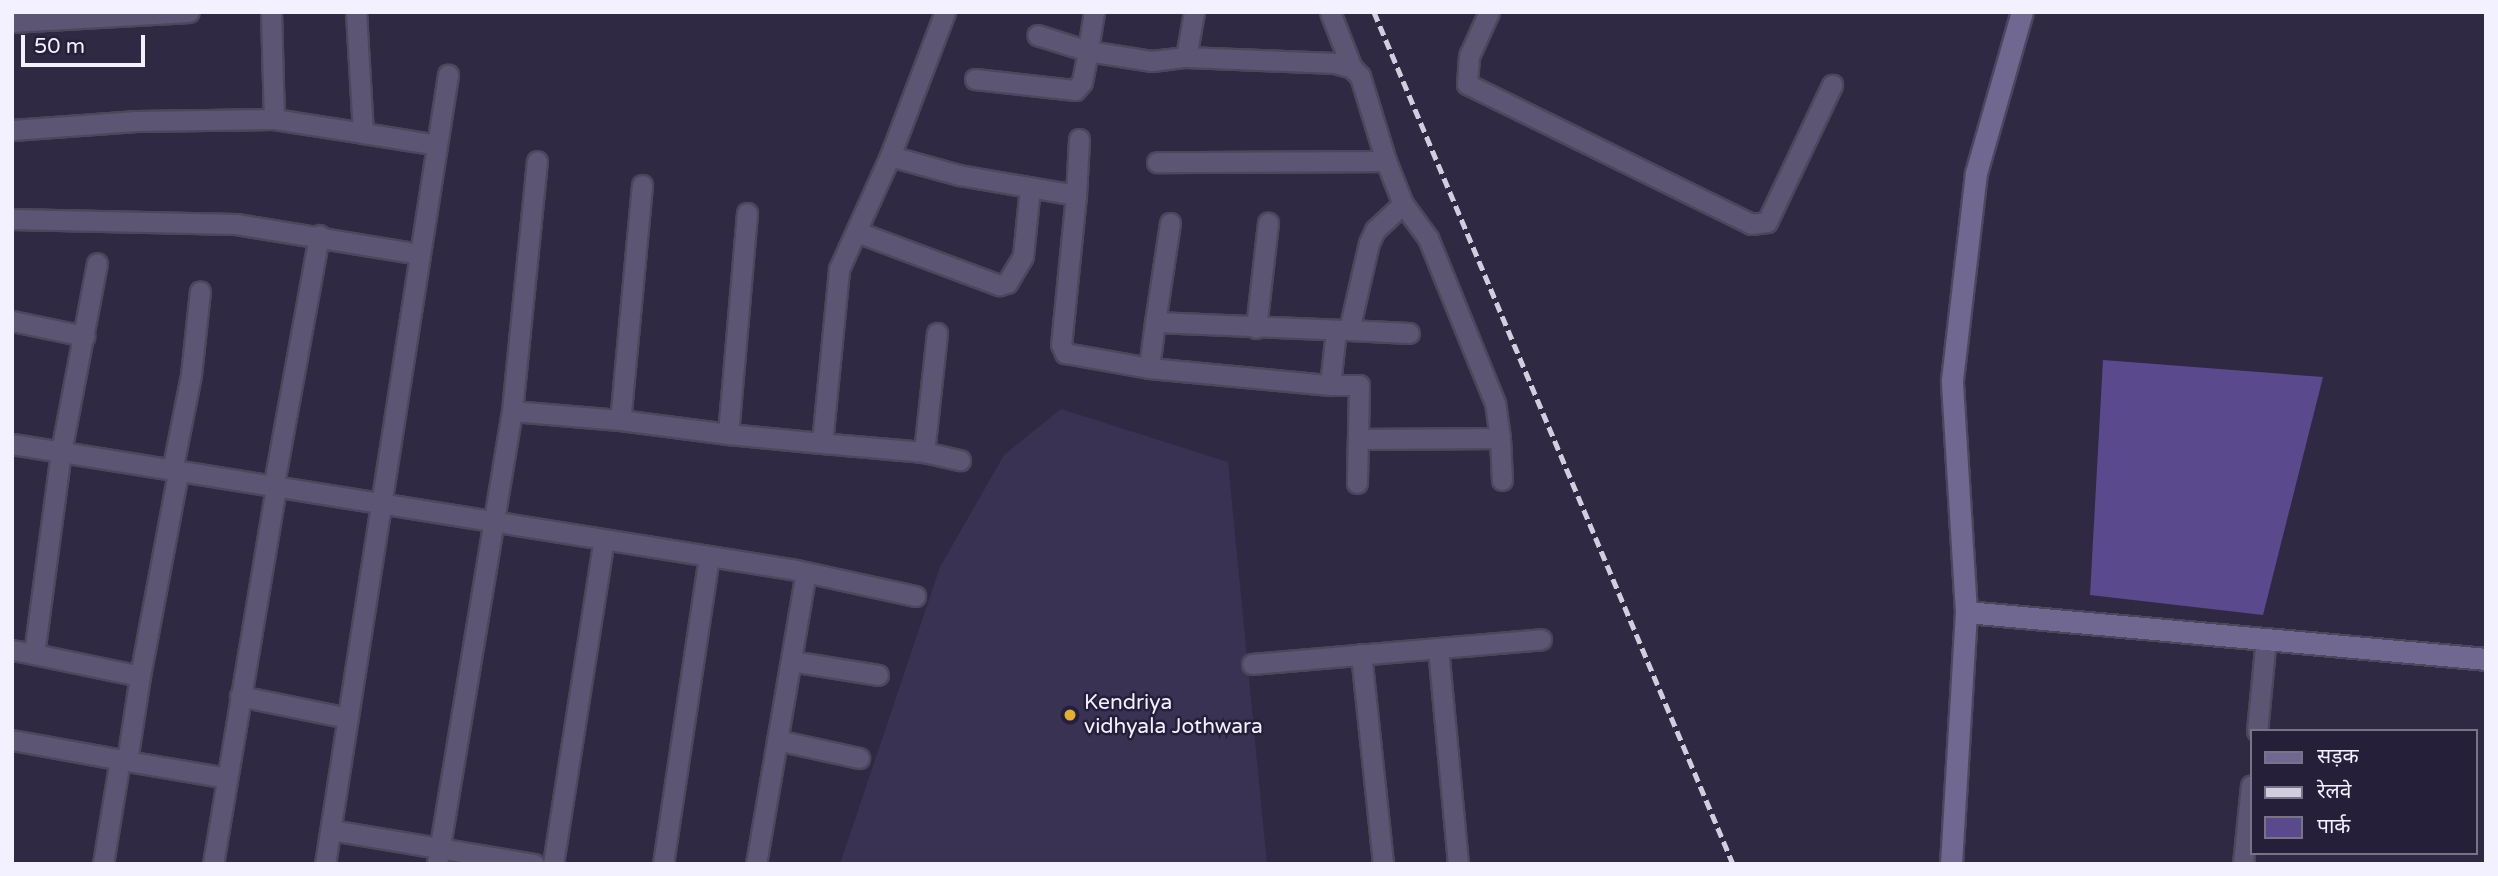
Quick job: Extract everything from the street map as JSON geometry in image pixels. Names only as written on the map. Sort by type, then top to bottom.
[{"type":"street","points":[[12,22],[41,16],[189,12]]},
{"type":"street","points":[[271,12],[274,119]]},
{"type":"street","points":[[356,12],[363,133]]},
{"type":"street","points":[[821,443],[839,269],[890,156],[945,12]]},
{"type":"street","points":[[975,79],[1075,90],[1082,82],[1094,12]]},
{"type":"street","points":[[1186,57],[1194,12]]},
{"type":"street","points":[[1330,12],[1352,68],[1360,76],[1386,160],[1403,204],[1428,238],[1495,403],[1502,480]]},
{"type":"street","points":[[1489,12],[1469,56],[1467,83],[1751,223],[1767,222],[1832,85]]},
{"type":"street","points":[[1951,864],[1966,612],[1952,380],[1976,173],[2022,12]]},
{"type":"street","points":[[1037,34],[1088,51],[1152,61],[1186,57],[1335,63],[1352,68]]},
{"type":"street","points":[[325,864],[448,75]]},
{"type":"street","points":[[12,130],[137,121],[274,119],[437,145]]},
{"type":"street","points":[[1079,139],[1061,344],[1065,353],[1149,368],[1330,384],[1359,384],[1357,483]]},
{"type":"street","points":[[890,156],[959,175],[1076,195]]},
{"type":"street","points":[[1157,162],[1386,160]]},
{"type":"street","points":[[437,856],[512,411],[537,161]]},
{"type":"street","points":[[620,420],[642,185]]},
{"type":"street","points":[[857,232],[999,285],[1007,284],[1023,256],[1030,187]]},
{"type":"street","points":[[1330,384],[1369,243],[1375,230],[1403,204]]},
{"type":"street","points":[[728,434],[747,213]]},
{"type":"street","points":[[12,219],[236,223],[419,254]]},
{"type":"street","points":[[1149,368],[1170,223]]},
{"type":"street","points":[[1256,328],[1268,223]]},
{"type":"street","points":[[213,864],[274,489],[319,235]]},
{"type":"street","points":[[34,654],[61,452],[97,263]]},
{"type":"street","points":[[103,864],[140,676],[175,472],[191,375],[200,291]]},
{"type":"street","points":[[12,321],[84,336]]},
{"type":"street","points":[[1155,322],[1409,332]]},
{"type":"street","points":[[924,452],[937,333]]},
{"type":"street","points":[[512,411],[924,452],[960,460]]},
{"type":"street","points":[[1358,439],[1500,438]]},
{"type":"street","points":[[12,444],[274,489],[381,503],[806,572],[915,596]]},
{"type":"street","points":[[553,864],[604,540]]},
{"type":"street","points":[[663,864],[709,556]]},
{"type":"street","points":[[756,864],[806,572]]},
{"type":"street","points":[[1966,612],[2486,659]]},
{"type":"street","points":[[2257,729],[2266,638]]},
{"type":"street","points":[[1252,664],[1541,639]]},
{"type":"street","points":[[1438,648],[1458,864]]},
{"type":"street","points":[[12,650],[140,676]]},
{"type":"street","points":[[1361,654],[1383,864]]},
{"type":"street","points":[[791,661],[878,675]]},
{"type":"street","points":[[240,696],[348,718]]},
{"type":"street","points":[[12,740],[226,778]]},
{"type":"street","points":[[777,740],[859,758]]},
{"type":"street","points":[[2243,864],[2250,795]]},
{"type":"street","points":[[331,830],[437,856],[534,864]]},
{"type":"shaded area","name":"Kendriya vidhyala Jothwara","points":[[1061,409],[1228,462],[1267,864],[840,864],[940,567],[1004,455]]},
{"type":"green space","points":[[2103,360],[2323,377],[2263,615],[2090,595]]},
{"type":"railway","points":[[1374,12],[1733,864]]},
{"type":"place","name":"Kendriya vidhyala Jothwara","points":[[1070,715]]}]
